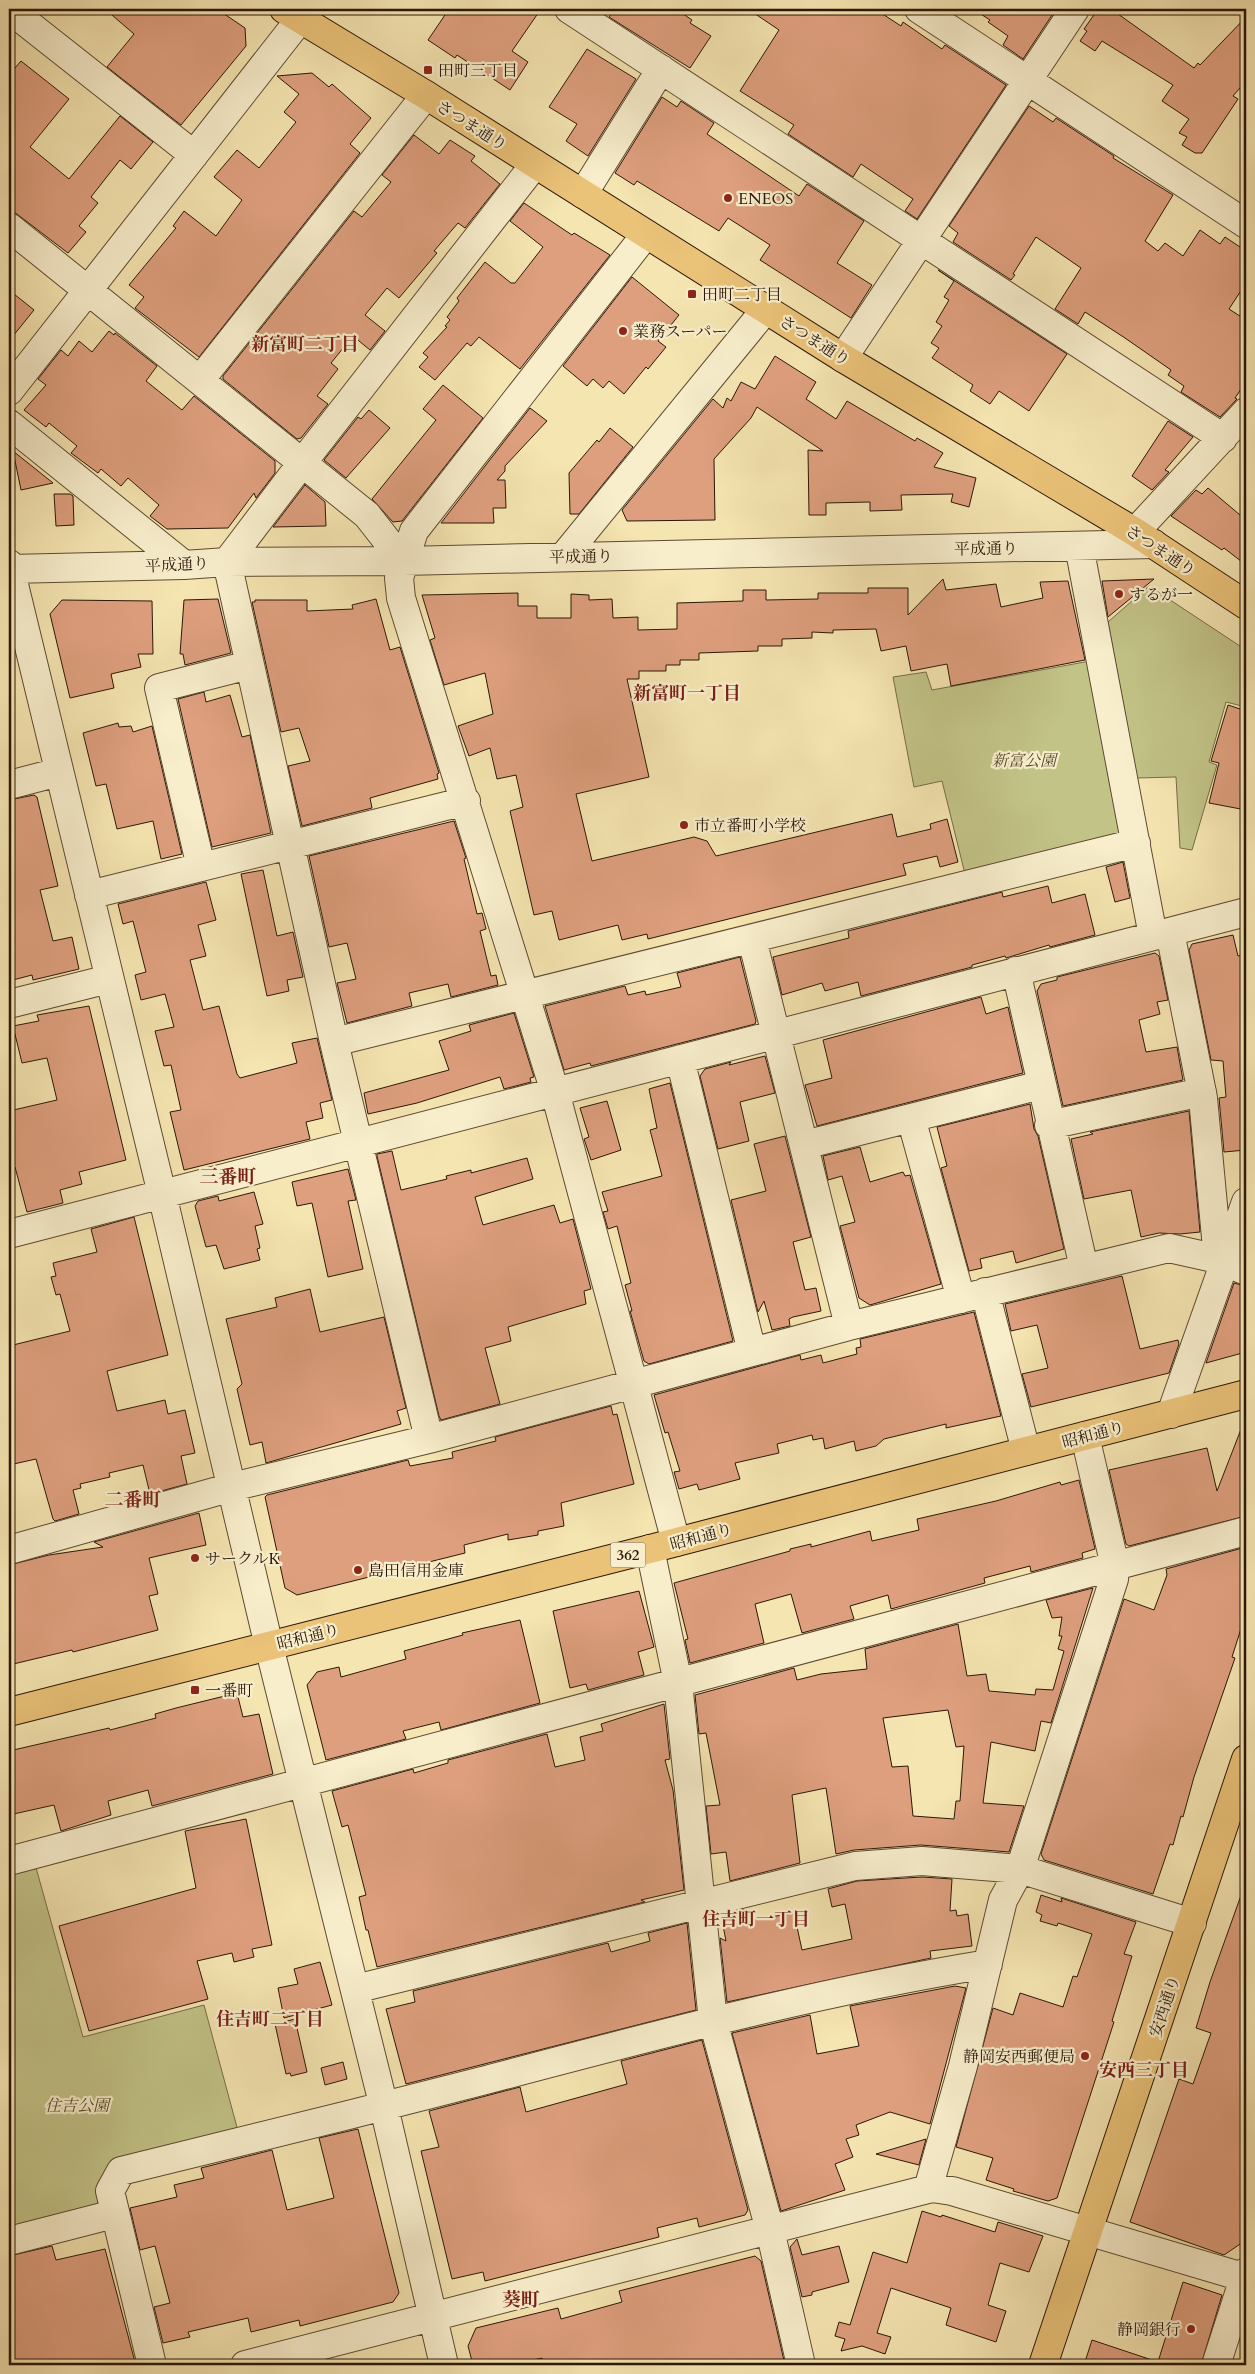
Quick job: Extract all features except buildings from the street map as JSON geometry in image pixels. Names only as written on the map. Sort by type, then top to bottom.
[{"type":"main road","name":"さつま通り","points":[[298,13],[843,358],[1145,538],[1246,605]]},
{"type":"main road","name":"昭和通り","points":[[9,1712],[650,1549],[1246,1394]]},
{"type":"main road","name":"安西通り","points":[[1043,2365],[1246,1760]]},
{"type":"street","points":[[9,9],[194,155]]},
{"type":"street","points":[[569,9],[1223,438]]},
{"type":"street","points":[[919,9],[1246,224]]},
{"type":"street","points":[[843,358],[1075,9]]},
{"type":"street","points":[[9,391],[194,155],[298,13]]},
{"type":"street","points":[[583,194],[661,69]]},
{"type":"street","points":[[200,380],[426,95]]},
{"type":"street","points":[[429,1439],[357,1144],[227,562],[535,164]]},
{"type":"street","points":[[9,226],[367,515],[403,561]]},
{"type":"street","points":[[646,234],[414,530],[399,578],[401,598],[466,801],[555,1092],[676,1542]]},
{"type":"street","points":[[564,556],[766,309]]},
{"type":"street","points":[[1145,538],[1223,438],[1246,412]]},
{"type":"street","points":[[9,424],[184,565]]},
{"type":"street","name":"平成通り","points":[[9,568],[184,565],[227,562],[403,561],[1079,546],[1145,538]]},
{"type":"street","points":[[1079,546],[1136,843],[1202,1092],[1230,1264]]},
{"type":"street","points":[[9,568],[162,1194],[269,1646],[384,2107],[444,2365]]},
{"type":"street","points":[[201,867],[159,688],[249,665]]},
{"type":"street","points":[[9,785],[59,772]]},
{"type":"street","points":[[89,895],[466,801]]},
{"type":"street","points":[[334,1042],[1136,843]]},
{"type":"street","points":[[9,1234],[1246,912]]},
{"type":"street","points":[[752,939],[850,1326]]},
{"type":"street","points":[[1016,971],[1049,1125],[1084,1268]]},
{"type":"street","points":[[9,1004],[109,979]]},
{"type":"street","points":[[680,1059],[752,1352]]},
{"type":"street","points":[[804,1145],[1041,1085]]},
{"type":"street","points":[[1049,1125],[1202,1092]]},
{"type":"street","points":[[911,1118],[1026,1452]]},
{"type":"street","points":[[1171,1414],[1230,1264],[1246,1202]]},
{"type":"street","points":[[9,1550],[232,1487],[429,1439],[850,1326],[1169,1248],[1230,1264]]},
{"type":"street","points":[[928,2189],[963,2066],[1003,1900],[1020,1869],[1114,1579],[1115,1566],[1085,1436]]},
{"type":"street","points":[[9,1861],[1246,1531]]},
{"type":"street","points":[[650,1549],[678,1683],[713,2021],[770,2230],[800,2365]]},
{"type":"street","points":[[355,1989],[702,1902],[855,1866],[922,1861],[1020,1869],[1192,1923]]},
{"type":"street","points":[[152,2365],[114,2214],[110,2191],[121,2171],[384,2107],[713,2021],[893,1980],[988,1964]]},
{"type":"street","points":[[245,2365],[928,2189],[952,2191],[1246,2276],[1216,2365]]},
{"type":"street","points":[[9,2242],[114,2214]]},
{"type":"green space","points":[[1149,586],[1246,650],[1246,707],[1226,702],[1209,762],[1217,765],[1192,850],[1180,848],[1176,777],[1137,778],[1108,622]]},
{"type":"green space","name":"新富公園","points":[[1090,661],[1124,827],[1113,842],[966,878],[942,781],[914,787],[893,677],[926,672],[932,690]]},
{"type":"green space","name":"住吉公園","points":[[35,1864],[83,2037],[204,2005],[238,2131],[108,2165],[96,2209],[12,2233],[9,2222],[9,1871]]},
{"type":"place","name":"田町三丁目","points":[[428,70]]},
{"type":"place","name":"ENEOS","points":[[728,198]]},
{"type":"place","name":"田町二丁目","points":[[692,294]]},
{"type":"place","name":"業務スーパー","points":[[623,331]]},
{"type":"place","name":"するが一","points":[[1119,594]]},
{"type":"place","name":"市立番町小学校","points":[[684,825]]},
{"type":"place","name":"サークルK","points":[[195,1558]]},
{"type":"place","name":"島田信用金庫","points":[[358,1570]]},
{"type":"place","name":"一番町","points":[[195,1690]]},
{"type":"place","name":"静岡安西郵便局","points":[[1085,2056]]},
{"type":"place","name":"静岡銀行","points":[[1191,2329]]},
{"type":"district","name":"新富町二丁目","points":[[305,344]]},
{"type":"district","name":"新富町一丁目","points":[[687,693]]},
{"type":"district","name":"三番町","points":[[228,1176]]},
{"type":"district","name":"二番町","points":[[133,1499]]},
{"type":"district","name":"住吉町一丁目","points":[[756,1919]]},
{"type":"district","name":"住吉町二丁目","points":[[270,2019]]},
{"type":"district","name":"安西三丁目","points":[[1144,2070]]},
{"type":"district","name":"葵町","points":[[521,2299]]}]
